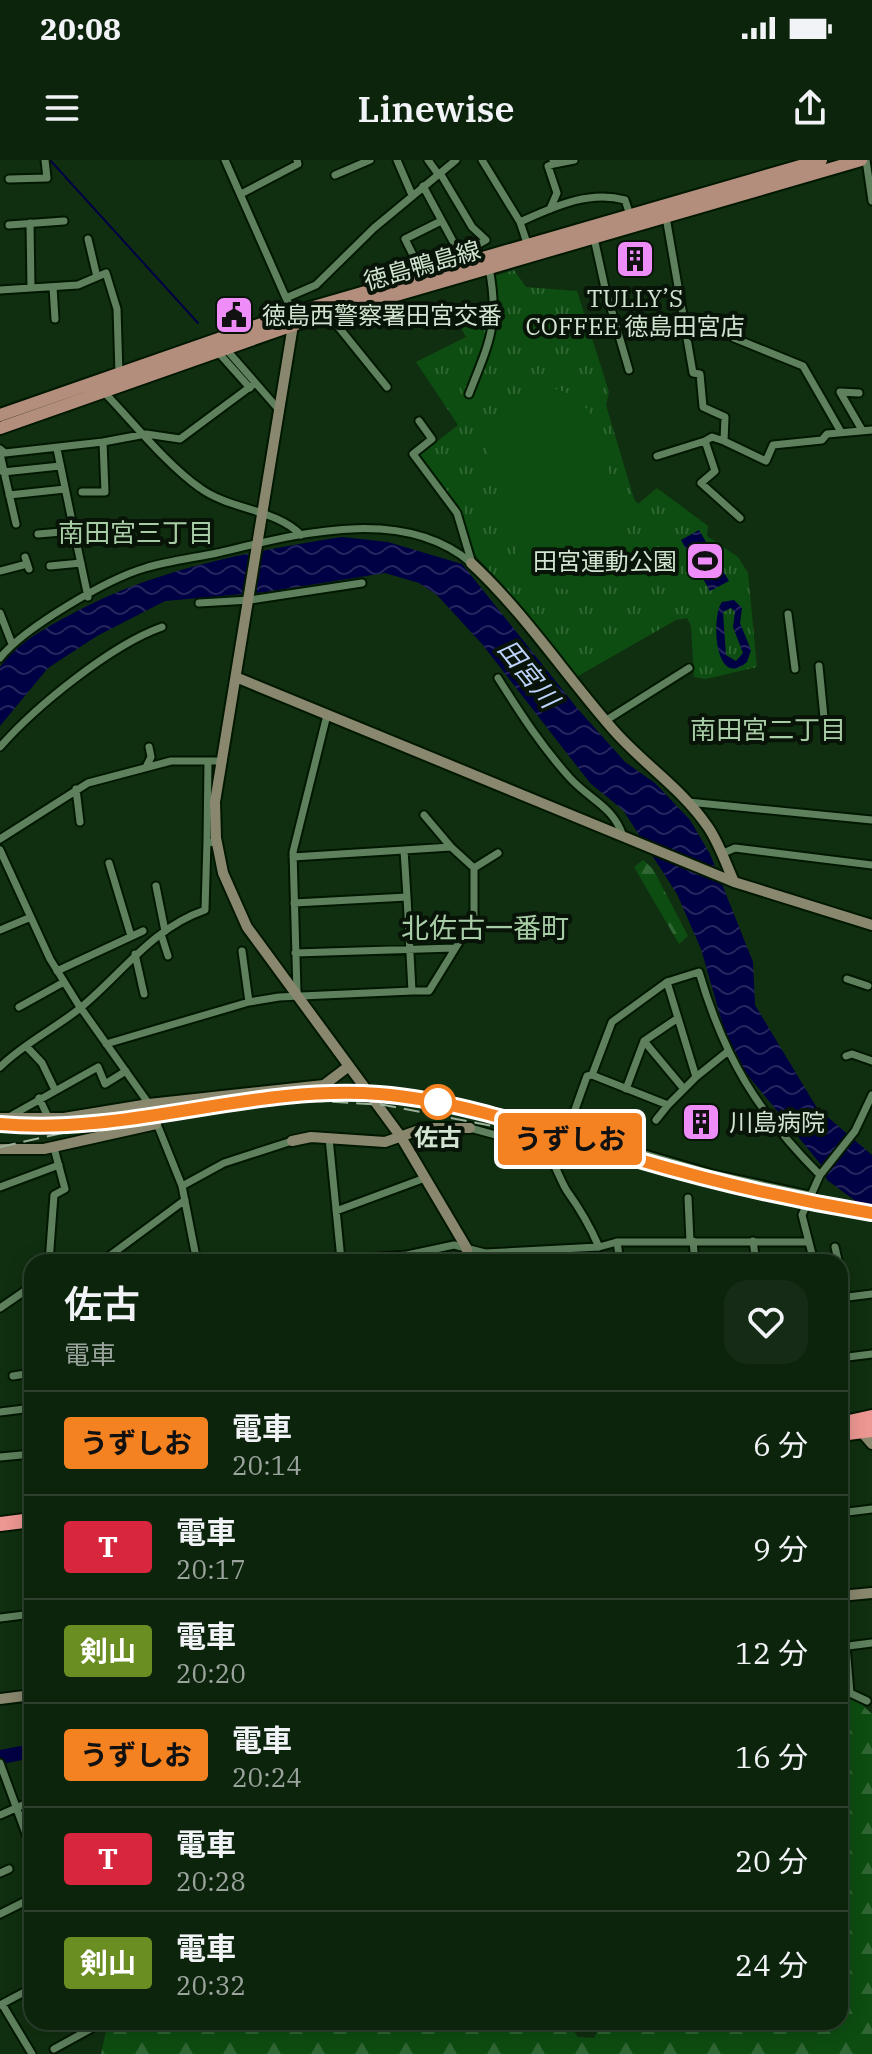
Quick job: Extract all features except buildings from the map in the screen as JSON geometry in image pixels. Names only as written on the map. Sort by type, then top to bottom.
[{"type":"highway","points":[[857,1427],[872,1417]]},
{"type":"highway","points":[[0,1524],[24,1521]]},
{"type":"highway","points":[[0,1534],[24,1531]]},
{"type":"main road","name":"徳島鴨島線","points":[[0,415],[220,349],[294,319],[328,314],[489,268],[529,250],[630,215],[821,160]]},
{"type":"main road","name":"徳島鴨島線","points":[[0,428],[102,391],[120,378],[462,259],[594,238],[864,160]]},
{"type":"street","points":[[9,179],[47,178],[45,160]]},
{"type":"street","points":[[212,786],[223,761],[238,678],[294,319],[225,160]]},
{"type":"street","points":[[241,194],[298,164],[297,160]]},
{"type":"street","points":[[335,175],[370,160]]},
{"type":"street","points":[[397,160],[412,195]]},
{"type":"street","points":[[423,186],[462,259],[486,240],[472,227],[428,160]]},
{"type":"street","points":[[286,298],[316,285],[412,195],[456,160]]},
{"type":"street","points":[[482,160],[520,222],[529,250]]},
{"type":"street","points":[[550,209],[557,193],[548,166],[554,162],[574,160]]},
{"type":"street","points":[[864,160],[872,201]]},
{"type":"street","points":[[520,222],[597,195],[625,200],[630,215]]},
{"type":"street","points":[[666,217],[693,373],[700,374],[703,407],[725,417],[724,441]]},
{"type":"street","points":[[9,225],[64,221]]},
{"type":"street","points":[[423,275],[405,239],[441,221]]},
{"type":"street","points":[[30,223],[31,288]]},
{"type":"street","points":[[594,238],[629,370]]},
{"type":"street","points":[[88,239],[97,277]]},
{"type":"street","points":[[469,394],[494,326],[495,297],[489,268]]},
{"type":"street","points":[[0,290],[78,285],[106,273],[117,309],[120,378]]},
{"type":"street","points":[[53,287],[55,319]]},
{"type":"street","points":[[328,314],[387,387]]},
{"type":"street","points":[[734,338],[803,366],[841,432]]},
{"type":"street","points":[[220,349],[252,386],[280,411]]},
{"type":"street","points":[[16,524],[0,452],[57,449],[146,434],[180,439],[252,386]]},
{"type":"street","points":[[102,391],[199,488],[279,520],[301,535]]},
{"type":"street","points":[[859,393],[840,392],[862,430]]},
{"type":"street","points":[[419,421],[432,439],[413,454],[457,513],[471,563]]},
{"type":"street","points":[[657,456],[712,437],[766,461],[773,445],[822,440],[827,434],[872,430]]},
{"type":"street","points":[[705,441],[715,471],[701,483],[740,518]]},
{"type":"street","points":[[103,442],[107,504]]},
{"type":"street","points":[[57,449],[88,597]]},
{"type":"street","points":[[3,472],[60,466]]},
{"type":"street","points":[[9,495],[65,489]]},
{"type":"street","points":[[82,492],[105,492]]},
{"type":"street","points":[[0,658],[12,644],[88,597],[144,568],[301,535],[367,528],[403,533],[463,555],[515,607],[550,657],[605,721],[688,802],[708,826],[729,880]]},
{"type":"street","points":[[38,534],[74,531]]},
{"type":"street","points":[[0,571],[27,563]]},
{"type":"street","points":[[50,566],[81,563]]},
{"type":"street","points":[[199,603],[250,600],[362,583]]},
{"type":"street","points":[[0,613],[3,631],[12,644]]},
{"type":"street","points":[[788,614],[795,669]]},
{"type":"street","points":[[0,747],[21,723],[80,677],[147,632],[162,627]]},
{"type":"street","points":[[819,666],[825,728]]},
{"type":"street","points":[[605,721],[689,668]]},
{"type":"street","points":[[238,678],[729,880],[872,925]]},
{"type":"street","points":[[498,678],[536,736],[572,781],[617,818],[625,836]]},
{"type":"street","points":[[297,998],[293,857],[327,715]]},
{"type":"street","points":[[146,767],[149,747]]},
{"type":"street","points":[[0,839],[76,789],[171,761],[223,761]]},
{"type":"street","points":[[0,1067],[80,1008],[135,954],[163,932],[205,910],[212,843],[212,786],[208,761]]},
{"type":"street","points":[[76,789],[80,822]]},
{"type":"street","points":[[688,802],[872,820]]},
{"type":"street","points":[[106,1044],[249,1002],[429,991],[474,918],[474,868],[424,815]]},
{"type":"street","points":[[212,843],[233,900],[297,998],[401,1137],[468,1254]]},
{"type":"street","points":[[293,857],[451,847]]},
{"type":"street","points":[[721,854],[735,848],[872,865]]},
{"type":"street","points":[[0,850],[57,971],[149,1104],[182,1186],[195,1254]]},
{"type":"street","points":[[404,850],[412,991]]},
{"type":"street","points":[[474,868],[498,853]]},
{"type":"street","points":[[109,863],[131,936]]},
{"type":"street","points":[[156,886],[168,956]]},
{"type":"street","points":[[294,903],[407,897]]},
{"type":"street","points":[[0,930],[31,917]]},
{"type":"street","points":[[57,971],[143,931]]},
{"type":"street","points":[[295,953],[454,948]]},
{"type":"street","points":[[242,951],[249,1002]]},
{"type":"street","points":[[135,954],[144,994]]},
{"type":"street","points":[[567,1132],[584,1081],[592,1075],[610,1024],[667,982],[699,972],[727,1052],[742,1080],[786,1140],[821,1174]]},
{"type":"street","points":[[847,979],[870,987],[872,976]]},
{"type":"street","points":[[19,1007],[64,982]]},
{"type":"street","points":[[667,982],[696,1077]]},
{"type":"street","points":[[626,1089],[644,1041],[678,1018]]},
{"type":"street","points":[[644,1041],[684,1089]]},
{"type":"street","points":[[26,1046],[42,1063],[55,1090]]},
{"type":"street","points":[[656,1120],[696,1077],[727,1052]]},
{"type":"street","points":[[846,1056],[852,1054],[872,1061]]},
{"type":"street","points":[[2,1119],[49,1119],[149,1104],[324,1085],[349,1066]]},
{"type":"street","points":[[2,1119],[98,1067],[105,1084],[126,1071]]},
{"type":"street","points":[[592,1075],[668,1105]]},
{"type":"street","points":[[426,1094],[713,1174],[809,1195]]},
{"type":"street","points":[[812,1254],[802,1215],[809,1195],[821,1174],[848,1142],[872,1095]]},
{"type":"street","points":[[39,1098],[49,1119]]},
{"type":"street","points":[[0,1149],[54,1148],[156,1124]]},
{"type":"street","points":[[540,1147],[549,1126]]},
{"type":"street","points":[[182,1186],[224,1163],[292,1141],[329,1138],[385,1142],[425,1128],[470,1128],[587,1159]]},
{"type":"street","points":[[329,1138],[340,1254]]},
{"type":"street","points":[[540,1147],[550,1153],[567,1190],[581,1206],[599,1247]]},
{"type":"street","points":[[50,1254],[54,1195],[65,1189],[54,1148]]},
{"type":"street","points":[[0,1187],[59,1165]]},
{"type":"street","points":[[336,1211],[425,1178]]},
{"type":"street","points":[[688,1198],[694,1254]]},
{"type":"street","points":[[112,1254],[185,1200]]},
{"type":"street","points":[[753,1241],[755,1254]]},
{"type":"street","points":[[412,1254],[454,1245],[485,1253],[599,1247],[617,1242],[809,1242]]},
{"type":"street","points":[[617,1242],[619,1254]]},
{"type":"street","points":[[835,1247],[836,1254]]},
{"type":"street","points":[[540,1250],[540,1254]]},
{"type":"street","points":[[0,1308],[24,1292]]},
{"type":"street","points":[[848,1297],[872,1294]]},
{"type":"street","points":[[848,1357],[872,1354]]},
{"type":"street","points":[[13,1376],[24,1374]]},
{"type":"street","points":[[0,1412],[24,1409]]},
{"type":"street","points":[[857,1427],[872,1444]]},
{"type":"street","points":[[0,1457],[24,1455]]},
{"type":"street","points":[[848,1512],[872,1509]]},
{"type":"street","points":[[848,1595],[872,1593]]},
{"type":"street","points":[[0,1618],[24,1615]]},
{"type":"street","points":[[848,1645],[872,1643]]},
{"type":"street","points":[[848,1680],[850,1693],[867,1701]]},
{"type":"street","points":[[0,1699],[24,1696]]},
{"type":"street","points":[[0,1763],[24,1829]]},
{"type":"street","points":[[0,1815],[24,1804]]},
{"type":"street","points":[[0,1914],[24,1902]]},
{"type":"street","points":[[24,1992],[1,2004],[29,2053]]},
{"type":"street","points":[[54,2049],[89,2030]]},
{"type":"green space","name":"田宮運動公園","points":[[514,270],[526,287],[577,291],[609,392],[606,405],[634,499],[638,504],[657,488],[708,526],[707,536],[738,557],[748,573],[757,667],[706,679],[694,677],[691,626],[687,618],[676,620],[578,676],[569,671],[520,604],[475,555],[457,507],[420,455],[458,425],[416,362],[466,337],[459,324],[487,320],[489,278]]},
{"type":"green space","points":[[535,387],[568,393],[581,402],[592,416],[635,556],[624,559],[622,555],[597,582],[583,588],[569,590],[540,579],[516,552],[478,420],[490,417],[492,421],[509,398]]},
{"type":"green space","points":[[643,860],[653,869],[688,936],[679,944],[634,867]]},
{"type":"green space","points":[[848,1692],[872,1714],[872,2054],[101,2054],[106,2030],[573,2030],[578,2037],[594,2038],[598,2030],[848,2030]]},
{"type":"water","name":"田宮運動公園","points":[[699,530],[729,581],[710,591],[681,540]]},
{"type":"water","name":"田宮川","points":[[342,537],[388,542],[462,564],[577,708],[625,762],[655,783],[690,820],[710,854],[753,962],[755,1005],[817,1108],[872,1155],[872,1213],[827,1180],[822,1166],[746,1073],[724,1029],[701,949],[677,894],[623,810],[590,783],[482,644],[437,595],[419,583],[385,573],[265,592],[165,601],[97,636],[48,668],[0,726],[0,667],[23,644],[58,621],[100,600],[167,574],[236,556]]},
{"type":"water","points":[[734,600],[742,608],[740,623],[751,650],[747,662],[736,668],[728,667],[718,648],[717,621],[722,602]],"holes":[[[731,608],[735,612],[733,627],[743,653],[736,661],[726,655],[723,612]]]},
{"type":"waterway","points":[[50,160],[198,323]]},
{"type":"waterway","points":[[0,1757],[24,1752]]},
{"type":"railway","points":[[0,1147],[85,1128],[267,1104],[319,1101],[384,1105],[498,1127],[734,1192],[872,1217]]},
{"type":"railway","points":[[0,1124],[56,1125]]},
{"type":"train","name":"うずしお","points":[[0,1124],[36,1126],[84,1123],[304,1094],[345,1092],[404,1096],[450,1104],[708,1180],[774,1196],[872,1213]]},
{"type":"place","name":"TULLY’S COFFEE 徳島田宮店","points":[[635,259]]},
{"type":"place","name":"徳島西警察署田宮交番","points":[[234,315]]},
{"type":"place","name":"田宮運動公園","points":[[705,561]]},
{"type":"place","name":"佐古","points":[[438,1102]]},
{"type":"place","name":"川島病院","points":[[701,1122]]},
{"type":"district","name":"南田宮三丁目","points":[[136,532]]},
{"type":"district","name":"南田宮二丁目","points":[[768,729]]},
{"type":"district","name":"北佐古一番町","points":[[485,927]]}]
